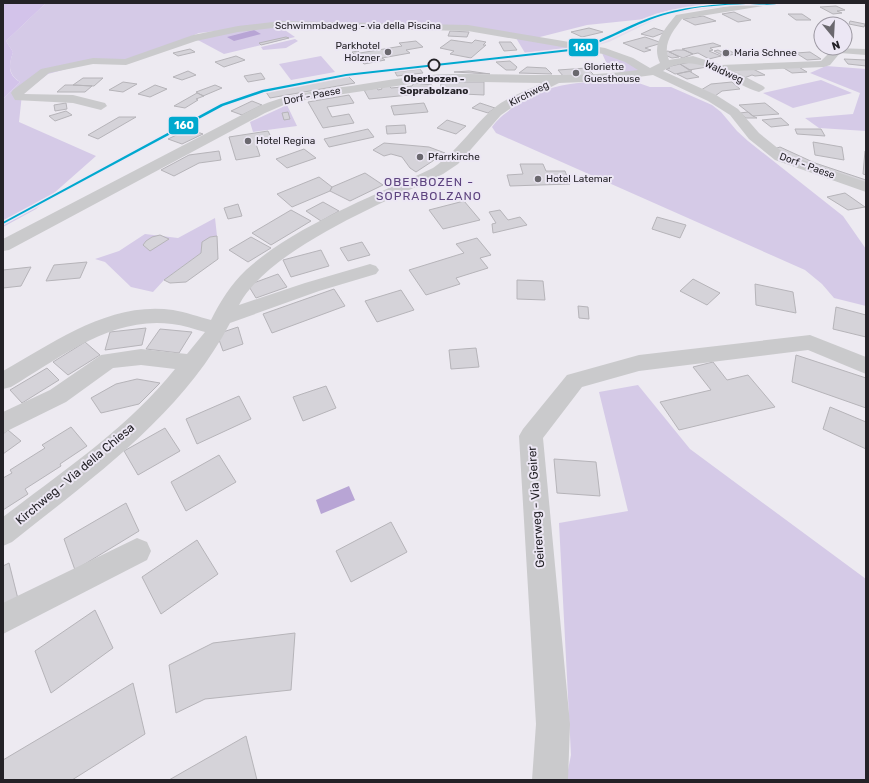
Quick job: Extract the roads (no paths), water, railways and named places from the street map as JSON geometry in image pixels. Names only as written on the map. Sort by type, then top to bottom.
[{"type":"street","points":[[666,64],[660,55],[660,48],[665,34],[679,17],[701,12],[763,3]]},
{"type":"street","name":"Schwimmbadweg - via della Piscina","points":[[102,106],[73,99],[19,97],[17,93],[45,71],[93,61],[126,62],[193,38],[238,29],[280,24],[468,28],[605,51],[629,60],[652,72]]},
{"type":"street","points":[[719,68],[824,64],[830,61],[834,52],[838,50],[866,52]]},
{"type":"street","name":"Waldweg","points":[[666,64],[693,59],[719,68],[759,88]]},
{"type":"street","name":"Dorf - Paese","points":[[3,246],[220,131],[282,101],[352,88],[444,77],[557,80],[608,78],[652,72],[666,64]]},
{"type":"street","points":[[472,66],[513,76],[513,78]]},
{"type":"street","name":"Dorf - Paese","points":[[652,72],[712,98],[734,112],[754,136],[780,157],[866,187]]},
{"type":"street","name":"Kirchweg","points":[[453,161],[496,112],[513,101],[557,80]]},
{"type":"street","name":"Kirchweg - Via della Chiesa","points":[[3,533],[101,456],[165,398],[192,363],[219,323],[234,296],[252,275],[278,253],[332,222],[438,171],[453,161]]},
{"type":"street","points":[[3,381],[89,331],[110,322],[154,316],[219,323],[312,287],[370,270]]},
{"type":"street","name":"Geirerweg - Via Geirer","points":[[550,780],[553,724],[531,436],[575,381],[639,363],[810,342],[866,366]]},
{"type":"street","points":[[3,423],[58,396],[108,360],[141,356],[192,363]]},
{"type":"street","points":[[3,620],[137,551]]},
{"type":"place","name":"Parkhotel Holzner","points":[[388,52]]},
{"type":"place","name":"Maria Schnee","points":[[726,53]]},
{"type":"place","name":"Oberbozen - Soprabolzano","points":[[434,65]]},
{"type":"place","name":"Gloriette Guesthouse","points":[[576,73]]},
{"type":"place","name":"Hotel Regina","points":[[248,141]]},
{"type":"place","name":"Pfarrkirche","points":[[420,157]]},
{"type":"place","name":"Hotel Latemar","points":[[538,179]]},
{"type":"district","name":"OBERBOZEN - SOPRABOLZANO","points":[[429,189]]}]
